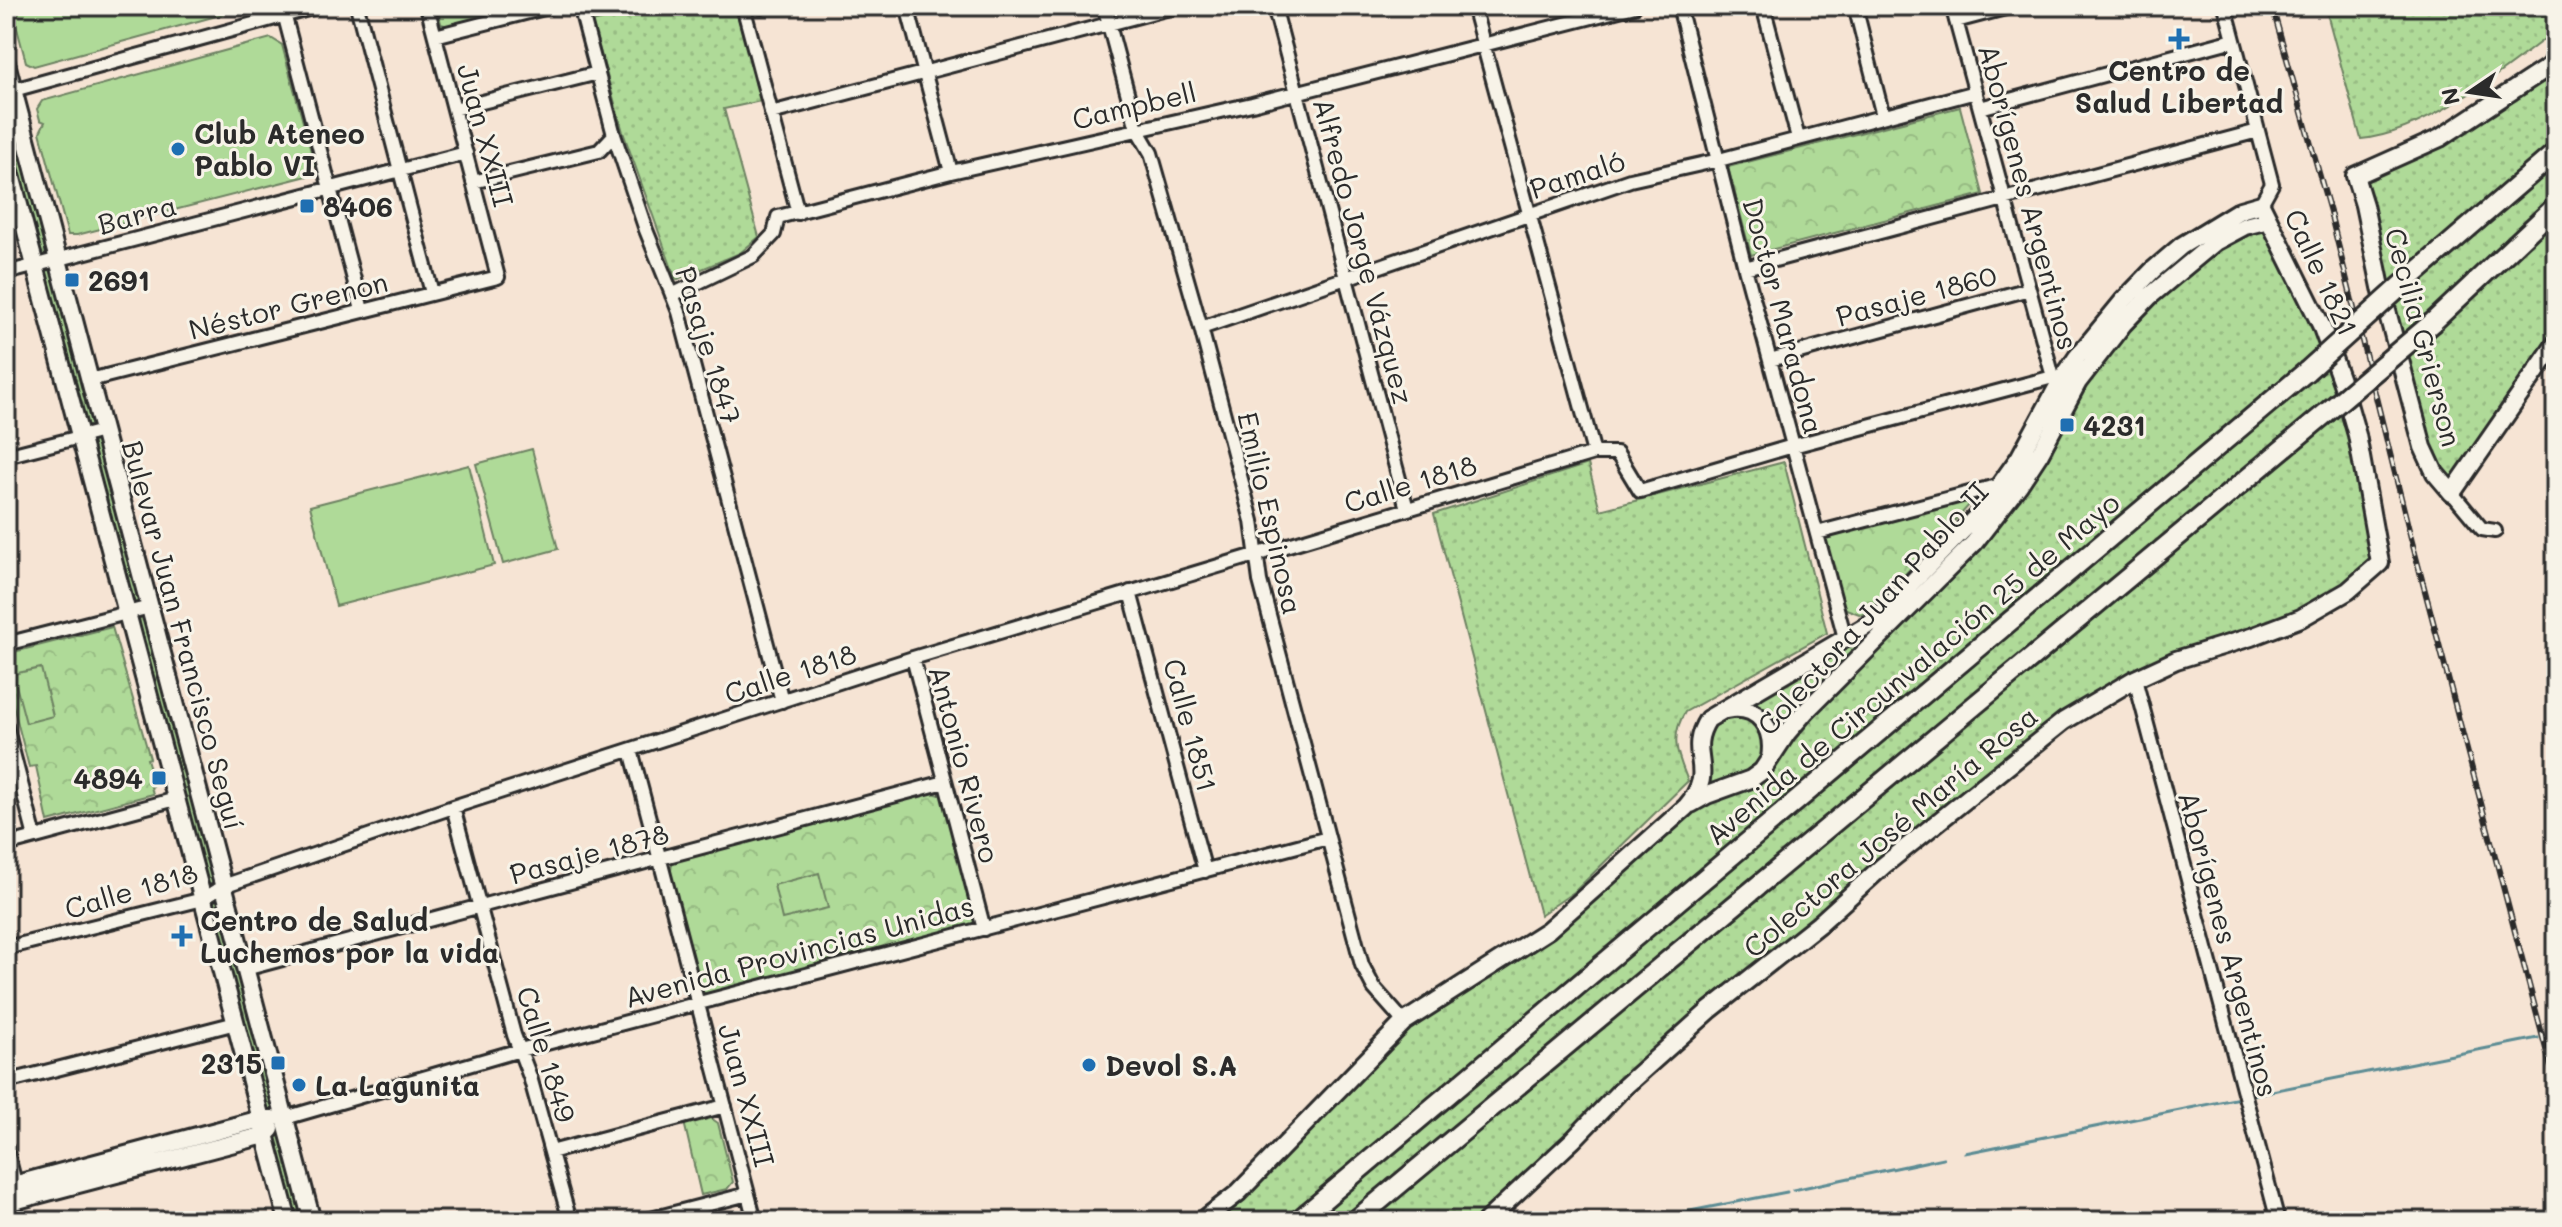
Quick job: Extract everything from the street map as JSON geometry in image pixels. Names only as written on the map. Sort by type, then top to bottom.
[{"type":"highway","name":"Avenida de Circunvalación 25 de Mayo","points":[[1298,1221],[2307,371],[2556,152]]},
{"type":"highway","points":[[1355,1221],[2326,413],[2433,322],[2556,206]]},
{"type":"main road","name":"Cecilia Grierson","points":[[2452,493],[2435,473],[2423,447],[2355,176],[2440,138],[2556,60]]},
{"type":"main road","name":"Bulevar Juan Francisco Seguí","points":[[6,63],[10,91],[58,260],[312,1221]]},
{"type":"main road","name":"Bulevar Juan Francisco Seguí","points":[[6,156],[288,1221]]},
{"type":"main road","name":"Calle 1821","points":[[2261,204],[2321,325],[2342,383],[2357,435],[2380,563]]},
{"type":"main road","name":"Colectora Juan Pablo II","points":[[1202,1221],[1238,1193],[1404,1022],[1548,930],[1686,807],[1702,782],[1698,747],[1700,732],[1708,719],[1873,622],[1962,532],[2000,485],[2097,331],[2153,270],[2210,226],[2240,210],[2261,204]]},
{"type":"main road","name":"Colectora Juan Pablo II","points":[[1686,807],[1707,795],[1751,779],[1762,771],[1806,711],[1974,543],[2026,475],[2061,385],[2098,354],[2150,296],[2215,242],[2245,226],[2269,220]]},
{"type":"main road","points":[[2452,493],[2556,343]]},
{"type":"main road","name":"Colectora José María Rosa","points":[[1486,1221],[1573,1140],[1623,1088],[1710,1010],[1819,924],[1883,866],[2038,740],[2135,679],[2176,660],[2301,618],[2348,591],[2380,563]]},
{"type":"main road","name":"Colectora Juan Pablo II","points":[[1720,711],[1734,708],[1749,711],[1761,719],[1769,731],[1772,745],[1770,760]]},
{"type":"main road","points":[[1701,761],[1716,778],[1739,783]]},
{"type":"main road","name":"Avenida Provincias Unidas","points":[[12,1193],[263,1127],[285,1118]]},
{"type":"street","points":[[10,91],[283,10],[319,6]]},
{"type":"street","points":[[357,6],[432,293]]},
{"type":"street","name":"Juan XXIII","points":[[427,6],[498,277]]},
{"type":"street","points":[[435,36],[552,6]]},
{"type":"street","name":"Pasaje 1847","points":[[580,6],[614,135],[687,341],[782,701]]},
{"type":"street","points":[[743,6],[798,213]]},
{"type":"street","points":[[907,6],[951,172]]},
{"type":"street","name":"Emilio Espinosa","points":[[1104,6],[1137,129],[1151,153],[1201,328],[1252,521],[1260,581],[1362,965],[1374,988],[1404,1022]]},
{"type":"street","points":[[771,113],[1177,6]]},
{"type":"street","name":"Alfredo Jorge Vázquez","points":[[1274,6],[1407,509]]},
{"type":"street","points":[[1473,6],[1594,453],[1617,453],[1640,491],[1793,446],[2061,385]]},
{"type":"street","name":"Campbell","points":[[672,295],[753,256],[774,234],[778,217],[951,172],[1297,92],[1635,6]]},
{"type":"street","name":"Doctor Maradona","points":[[1679,6],[1745,268],[1845,638]]},
{"type":"street","points":[[1763,6],[1798,138]]},
{"type":"street","points":[[1855,6],[1883,116]]},
{"type":"street","name":"Aborígenes Argentinos","points":[[1952,6],[2029,289],[2061,385]]},
{"type":"street","points":[[1956,21],[2013,6]]},
{"type":"street","name":"Calle 1821","points":[[2225,6],[2272,184],[2261,204]]},
{"type":"street","points":[[283,10],[362,310]]},
{"type":"street","points":[[1980,108],[2234,40]]},
{"type":"street","points":[[454,109],[598,73]]},
{"type":"street","name":"Pamaló","points":[[1201,328],[1630,180],[1719,160],[1976,92]]},
{"type":"street","points":[[1745,268],[2258,131]]},
{"type":"street","points":[[473,182],[599,151],[614,135]]},
{"type":"street","name":"Barra","points":[[6,273],[466,153]]},
{"type":"street","name":"Néstor Grenon","points":[[90,380],[498,277]]},
{"type":"street","name":"Pasaje 1860","points":[[1770,360],[2029,289]]},
{"type":"street","points":[[6,456],[103,431]]},
{"type":"street","name":"Calle 1818","points":[[6,948],[203,899],[223,886],[453,807],[913,658],[1594,453]]},
{"type":"street","points":[[1817,533],[2000,485]]},
{"type":"street","name":"Cecilia Grierson","points":[[2452,493],[2482,529],[2495,531]]},
{"type":"street","name":"Calle 1851","points":[[1130,592],[1205,871]]},
{"type":"street","points":[[6,644],[150,607]]},
{"type":"street","name":"Antonio Rivero","points":[[913,658],[984,929]]},
{"type":"street","name":"Aborígenes Argentinos","points":[[2135,679],[2278,1221]]},
{"type":"street","points":[[6,726],[35,837]]},
{"type":"street","name":"Juan XXIII","points":[[631,750],[755,1221]]},
{"type":"street","name":"Pasaje 1878","points":[[245,969],[945,782]]},
{"type":"street","points":[[6,845],[176,799]]},
{"type":"street","name":"Calle 1849","points":[[453,807],[570,1221]]},
{"type":"street","name":"Avenida Provincias Unidas","points":[[285,1118],[520,1050],[1328,838]]},
{"type":"street","points":[[6,1082],[236,1023]]},
{"type":"street","points":[[551,1152],[725,1106]]},
{"type":"street","points":[[6,1148],[12,1193]]},
{"type":"street","points":[[643,1221],[748,1194]]},
{"type":"green space","points":[[11,6],[253,6],[34,66],[26,62]]},
{"type":"green space","points":[[437,6],[527,6],[448,26],[441,24]]},
{"type":"green space","points":[[643,6],[735,6],[761,101],[724,109],[759,237],[740,253],[676,280],[623,132],[592,22],[643,9]]},
{"type":"green space","points":[[2325,6],[2556,6],[2556,30],[2489,80],[2438,112],[2412,125],[2361,139]]},
{"type":"green space","name":"Club Ateneo Pablo VI","points":[[271,38],[282,45],[315,166],[307,176],[68,235],[40,132],[45,122],[40,120],[37,109],[42,101]]},
{"type":"green space","points":[[2556,60],[2556,343],[2452,493],[2435,473],[2355,176],[2440,138]]},
{"type":"green space","points":[[6,63],[312,1221],[288,1221],[6,156]]},
{"type":"green space","points":[[1960,107],[1983,194],[1751,255],[1728,167]]},
{"type":"green space","points":[[2261,204],[2342,383],[2380,563],[2348,591],[2100,699],[1758,974],[1486,1221],[1202,1221],[1404,1022],[1548,930],[1697,794],[1700,732],[1873,622],[1954,542],[2059,384],[2153,270]]},
{"type":"green space","points":[[532,449],[558,549],[503,564],[476,464]]},
{"type":"green space","points":[[1784,462],[1827,633],[1685,712],[1676,739],[1678,755],[1688,781],[1574,892],[1540,915],[1434,514],[1588,464],[1600,510]]},
{"type":"green space","points":[[469,465],[494,565],[336,606],[310,506]]},
{"type":"green space","points":[[1972,502],[1897,583],[1862,615],[1846,609],[1837,592],[1825,541],[1828,534]]},
{"type":"green space","points":[[112,627],[150,758],[147,759],[155,785],[151,787],[153,794],[48,822],[36,766],[29,767],[6,678],[6,654]]},
{"type":"green space","points":[[41,668],[53,716],[26,723],[13,674]]},
{"type":"green space","points":[[929,792],[944,796],[976,919],[973,924],[709,996],[702,992],[670,876],[672,864]]},
{"type":"green space","points":[[819,873],[828,908],[782,919],[774,885]]},
{"type":"green space","points":[[708,1116],[718,1123],[733,1182],[727,1189],[701,1195],[684,1122]]},
{"type":"waterway","points":[[2247,1096],[2538,1038]]},
{"type":"waterway","points":[[1965,1153],[2240,1098]]},
{"type":"waterway","points":[[1793,1190],[1943,1158]]},
{"type":"waterway","points":[[1639,1221],[1787,1192]]},
{"type":"railway","points":[[2272,6],[2330,212],[2411,538],[2556,1087]]},
{"type":"place","name":"Centro de Salud Libertad","points":[[2179,39]]},
{"type":"place","name":"Club Ateneo Pablo VI","points":[[178,149]]},
{"type":"place","name":"8406","points":[[307,206]]},
{"type":"place","name":"2691","points":[[72,280]]},
{"type":"place","name":"4231","points":[[2067,425]]},
{"type":"place","name":"4894","points":[[159,778]]},
{"type":"place","name":"Centro de Salud Luchemos por la vida","points":[[182,936]]},
{"type":"place","name":"2315","points":[[278,1063]]},
{"type":"place","name":"Devol S.A","points":[[1089,1065]]},
{"type":"place","name":"La Lagunita","points":[[299,1085]]}]
